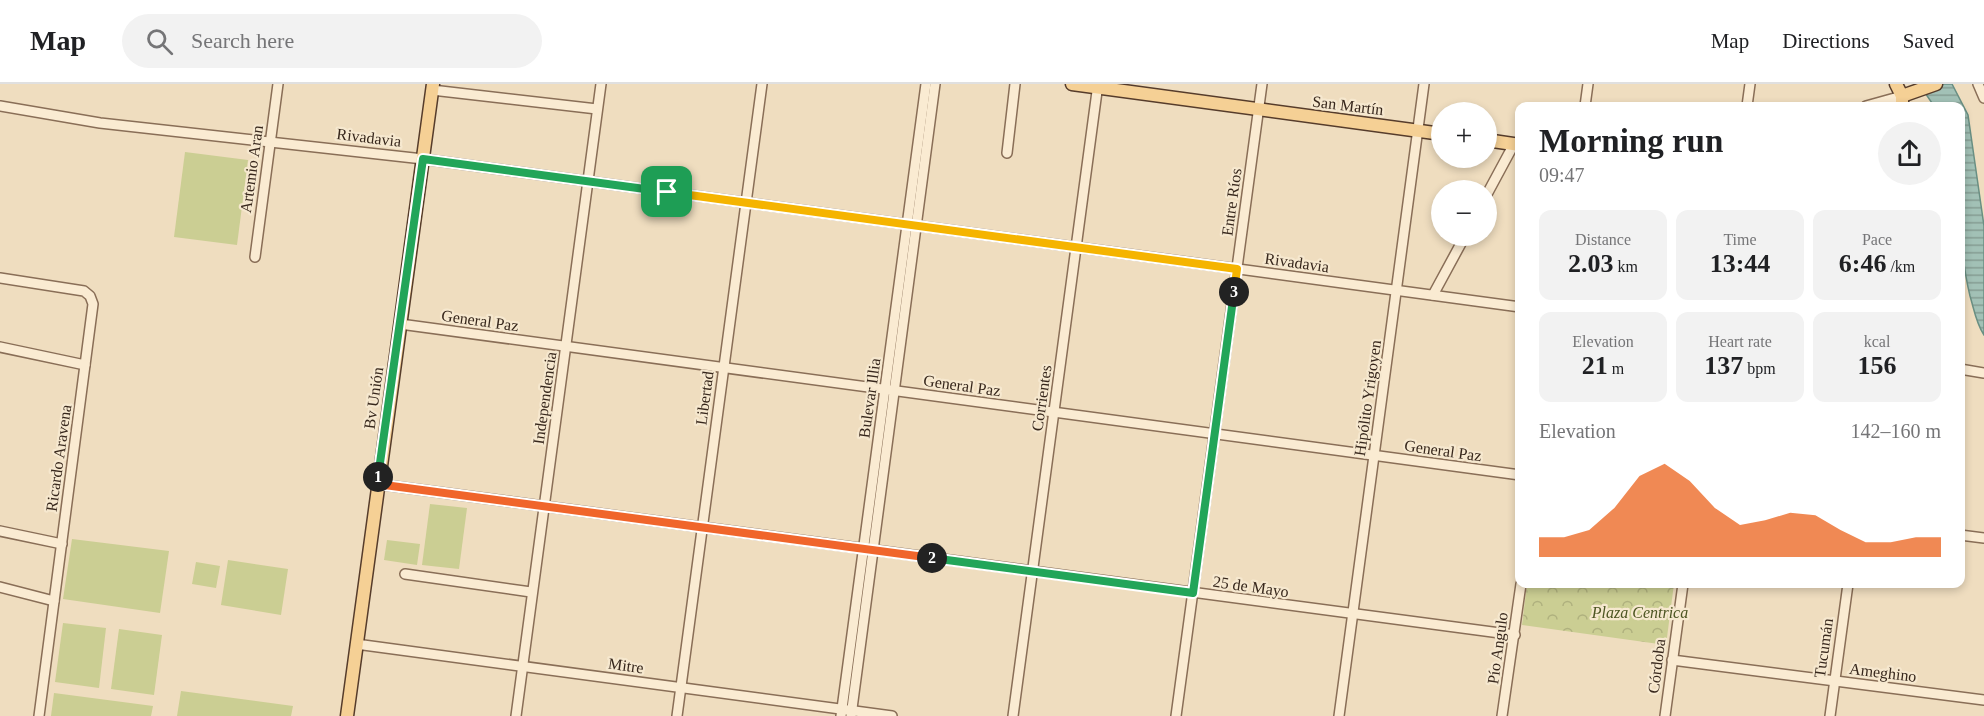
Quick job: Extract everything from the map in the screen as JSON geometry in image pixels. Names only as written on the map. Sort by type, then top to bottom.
[{"type":"main road","name":"San Martín","points":[[1071,84],[1431,132]]},
{"type":"main road","points":[[1896,84],[1906,98],[1936,84]]},
{"type":"main road","name":"Bv Unión","points":[[347,716],[433,87]]},
{"type":"main road","points":[[1497,141],[1515,144]]},
{"type":"street","name":"Artemio Aran","points":[[255,257],[278,84]]},
{"type":"street","name":"Independencia","points":[[516,716],[601,84]]},
{"type":"street","name":"Libertad","points":[[677,716],[762,84]]},
{"type":"street","name":"Bulevar Illia","points":[[912,225],[926,84]]},
{"type":"street","name":"Bulevar Illia","points":[[847,713],[912,225],[935,84]]},
{"type":"street","points":[[1007,153],[1015,84]]},
{"type":"street","name":"Entre Ríos","points":[[1176,716],[1262,84]]},
{"type":"street","name":"Hipólito Yrigoyen","points":[[1339,716],[1424,84]]},
{"type":"street","points":[[1586,102],[1588,84]]},
{"type":"street","points":[[1748,102],[1750,84]]},
{"type":"street","points":[[1978,84],[1984,98]]},
{"type":"street","name":"Corrientes","points":[[1013,716],[1098,86]]},
{"type":"street","points":[[433,87],[597,109]]},
{"type":"street","points":[[1886,102],[1906,98]]},
{"type":"street","name":"Rivadavia","points":[[0,106],[100,123],[423,159],[1515,306]]},
{"type":"street","points":[[1495,180],[1515,147]]},
{"type":"street","points":[[1433,295],[1460,246]]},
{"type":"street","name":"Ricardo Aravena","points":[[0,278],[84,291],[90,296],[93,304],[39,716]]},
{"type":"street","name":"General Paz","points":[[400,324],[1515,474]]},
{"type":"street","points":[[0,347],[85,365]]},
{"type":"street","points":[[1965,370],[1984,373]]},
{"type":"street","name":"25 de Mayo","points":[[377,484],[1515,634]]},
{"type":"street","points":[[0,531],[62,544]]},
{"type":"street","points":[[1965,536],[1984,538]]},
{"type":"street","points":[[405,574],[531,592]]},
{"type":"street","points":[[0,587],[54,601]]},
{"type":"street","name":"Pío Angulo","points":[[1502,716],[1521,588]]},
{"type":"street","name":"Córdoba","points":[[1665,716],[1682,588]]},
{"type":"street","name":"Tucumán","points":[[1830,716],[1847,588]]},
{"type":"street","name":"Mitre","points":[[356,644],[847,713],[892,716]]},
{"type":"street","name":"Ameghino","points":[[1672,660],[1984,700]]},
{"type":"green space","points":[[185,152],[248,160],[237,245],[174,237]]},
{"type":"green space","points":[[430,504],[467,508],[459,569],[422,565]]},
{"type":"green space","points":[[72,539],[169,551],[160,613],[63,599]]},
{"type":"green space","points":[[387,540],[420,544],[417,565],[384,560]]},
{"type":"green space","points":[[228,560],[288,569],[281,615],[221,605]]},
{"type":"green space","points":[[196,562],[220,566],[216,588],[192,584]]},
{"type":"green space","name":"Plaza Centrica","points":[[1527,588],[1673,588],[1666,645],[1522,625]]},
{"type":"green space","points":[[63,623],[106,628],[99,688],[55,682]]},
{"type":"green space","points":[[119,629],[162,635],[154,695],[111,689]]},
{"type":"green space","points":[[181,691],[293,706],[291,716],[177,716]]},
{"type":"green space","points":[[54,693],[153,706],[151,716],[51,716]]},
{"type":"water","points":[[1919,84],[1952,84],[1961,102],[1931,102]]},
{"type":"water","points":[[1965,109],[1968,115],[1984,226],[1984,335],[1977,321],[1965,273]]},
{"type":"route","points":[[423,159],[667,192],[1237,269],[1193,593],[377,484],[423,159]]}]
